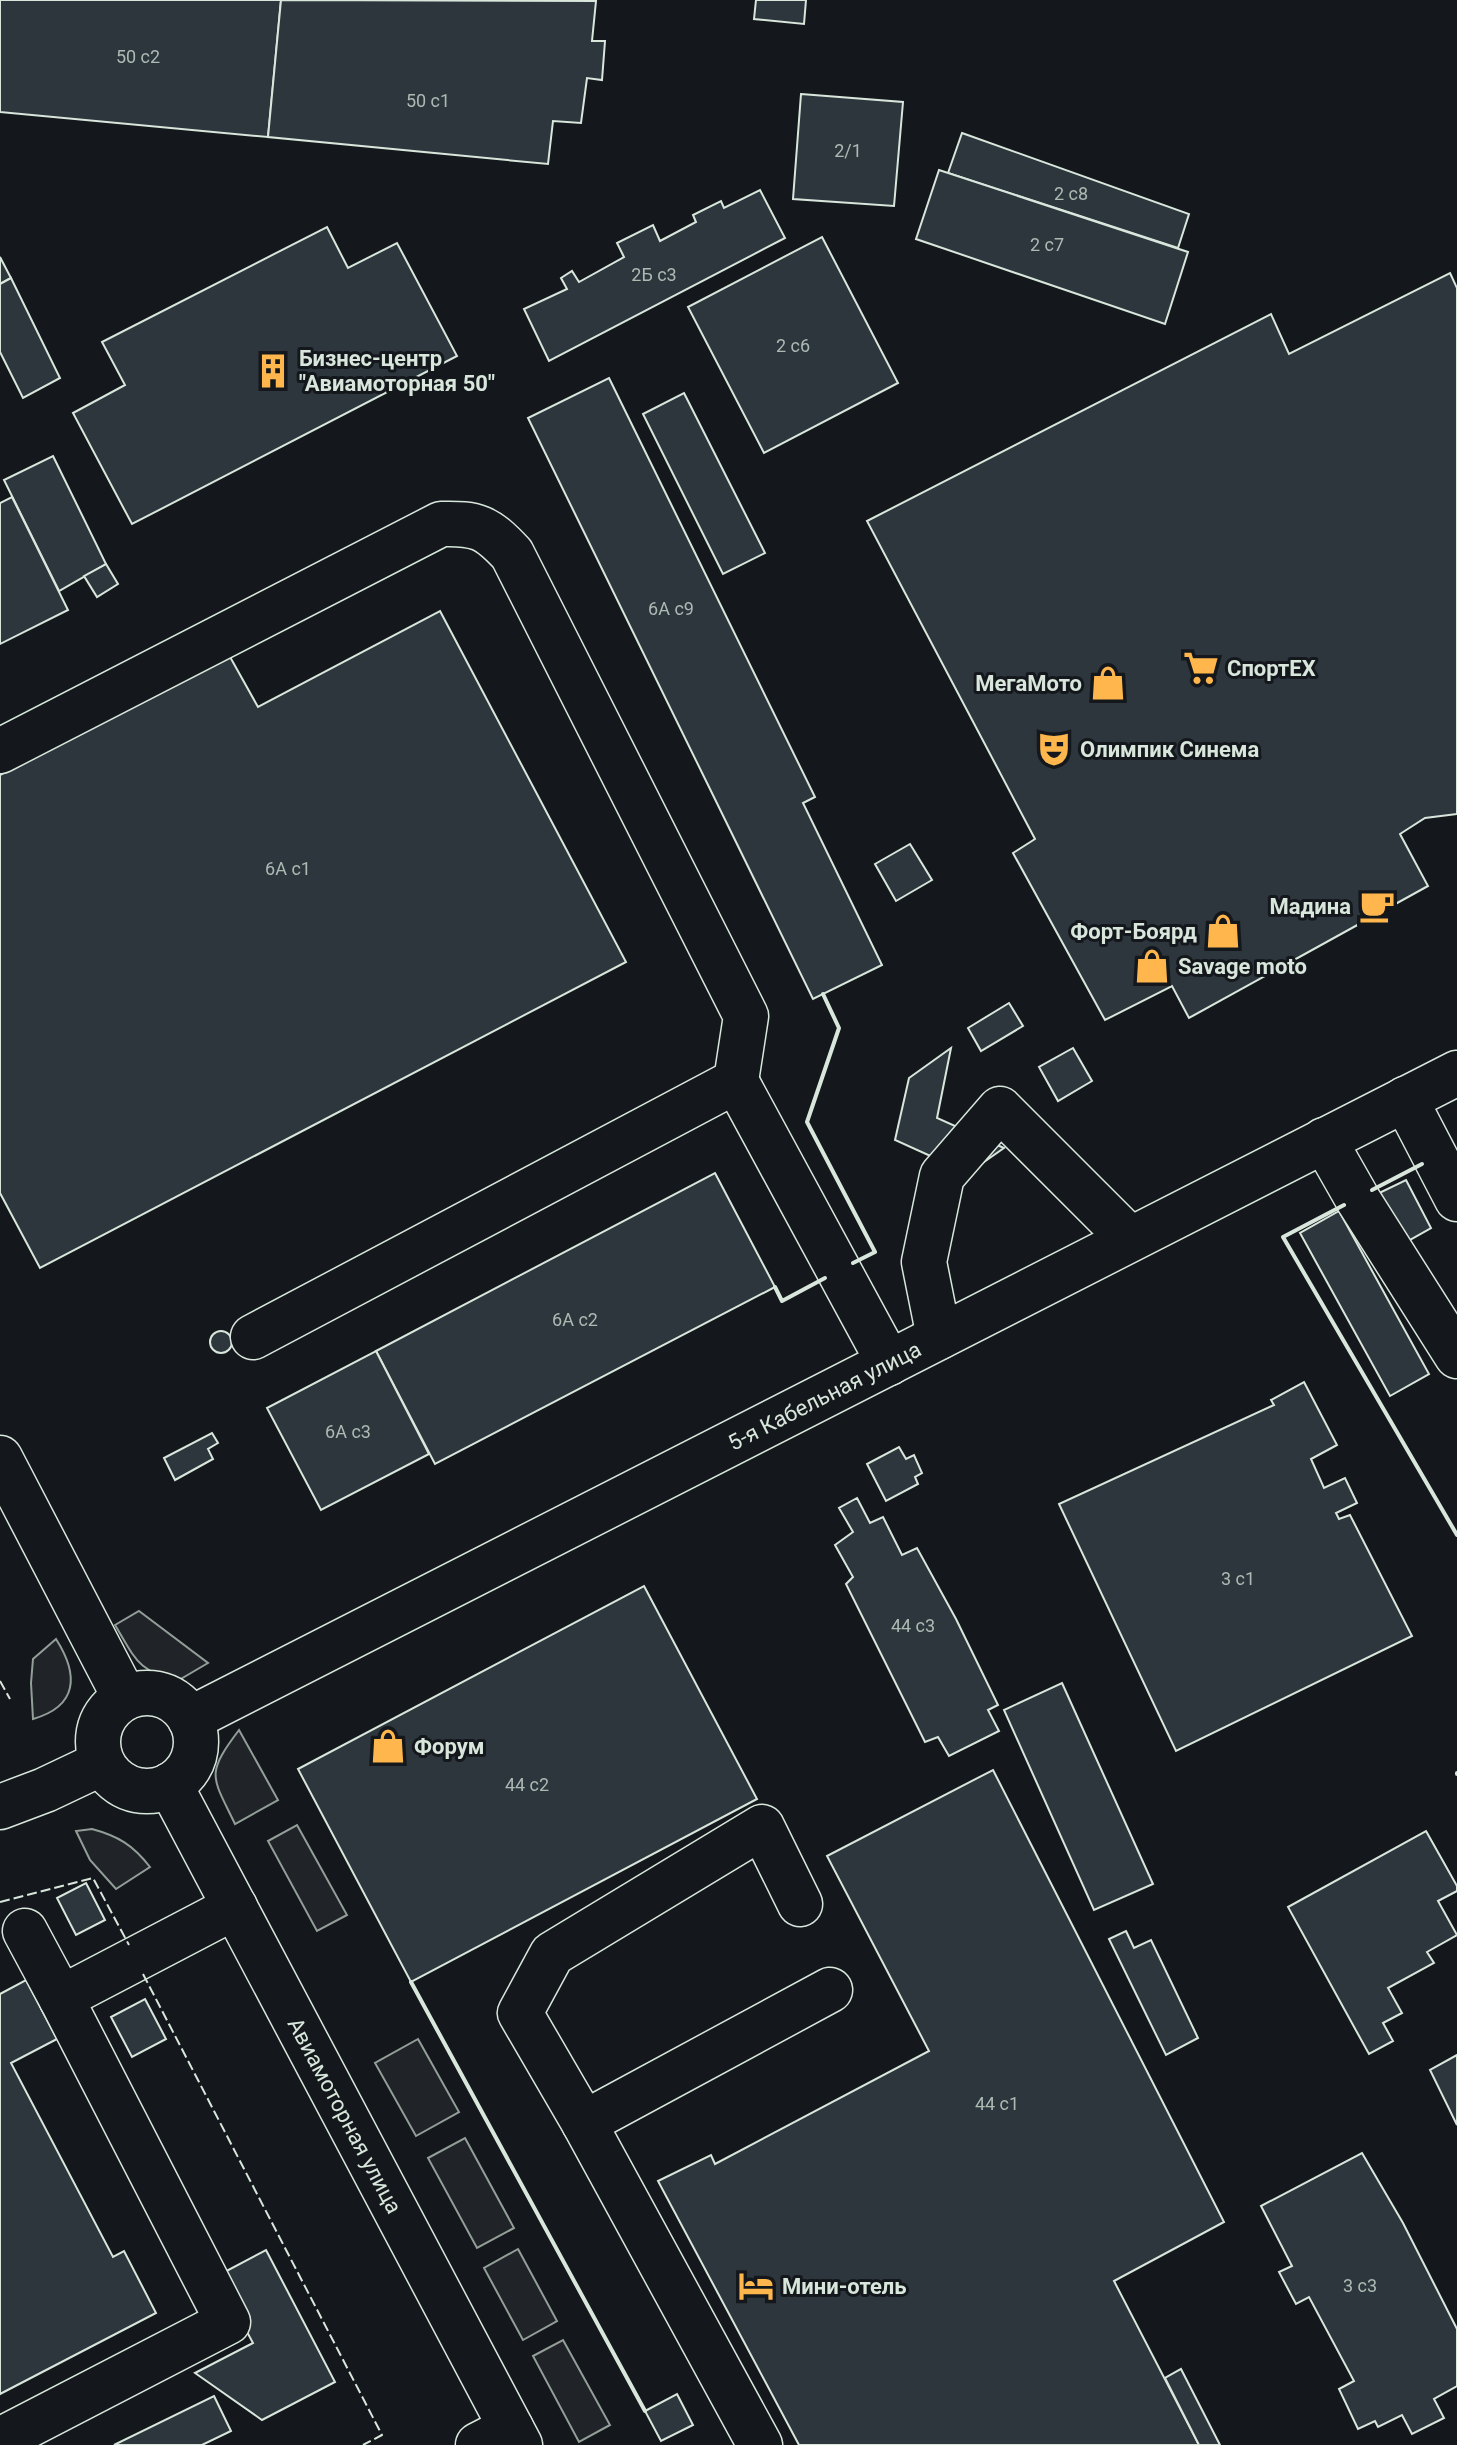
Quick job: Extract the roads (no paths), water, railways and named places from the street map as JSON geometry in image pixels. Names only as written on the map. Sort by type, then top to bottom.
[{"type":"street","points":[[0,751],[441,524],[465,524],[494,534],[512,554],[746,1016],[736,1081],[889,1363]]},
{"type":"street","name":"5-я Кабельная улица","points":[[190,1719],[1457,1073]]},
{"type":"street","points":[[253,1337],[736,1081]]},
{"type":"street","points":[[1405,1099],[1457,1199]]},
{"type":"street","points":[[939,1337],[924,1262],[942,1176],[1000,1109],[1130,1239]]},
{"type":"street","points":[[1324,1140],[1457,1356]]},
{"type":"street","points":[[0,1458],[125,1698]]},
{"type":"street","points":[[139,1693],[154,1693],[169,1698],[190,1719],[196,1749],[183,1776],[170,1785],[156,1791],[140,1791],[124,1786],[102,1763],[98,1734],[112,1707],[125,1698],[139,1693]]},
{"type":"street","points":[[0,1807],[102,1763]]},
{"type":"street","name":"Авиамоторная улица","points":[[170,1785],[235,1907],[503,2439]]},
{"type":"street","points":[[743,2439],[584,2123],[520,2013],[552,1954],[762,1827],[800,1904]]},
{"type":"street","points":[[61,1998],[235,1907]]},
{"type":"street","points":[[0,2440],[228,2322],[25,1931]]},
{"type":"street","points":[[584,2123],[830,1990]]},
{"type":"place","name":"Бизнес-центр \"Авиамоторная 50\"","points":[[273,371]]},
{"type":"place","name":"СпортEX","points":[[1201,668]]},
{"type":"place","name":"МегаМото","points":[[1108,683]]},
{"type":"place","name":"Олимпик Синема","points":[[1054,749]]},
{"type":"place","name":"Мадина","points":[[1377,906]]},
{"type":"place","name":"Форт-Боярд","points":[[1223,931]]},
{"type":"place","name":"Savage moto","points":[[1152,966]]},
{"type":"place","name":"Форум","points":[[388,1746]]},
{"type":"place","name":"Мини-отель","points":[[756,2286]]}]
